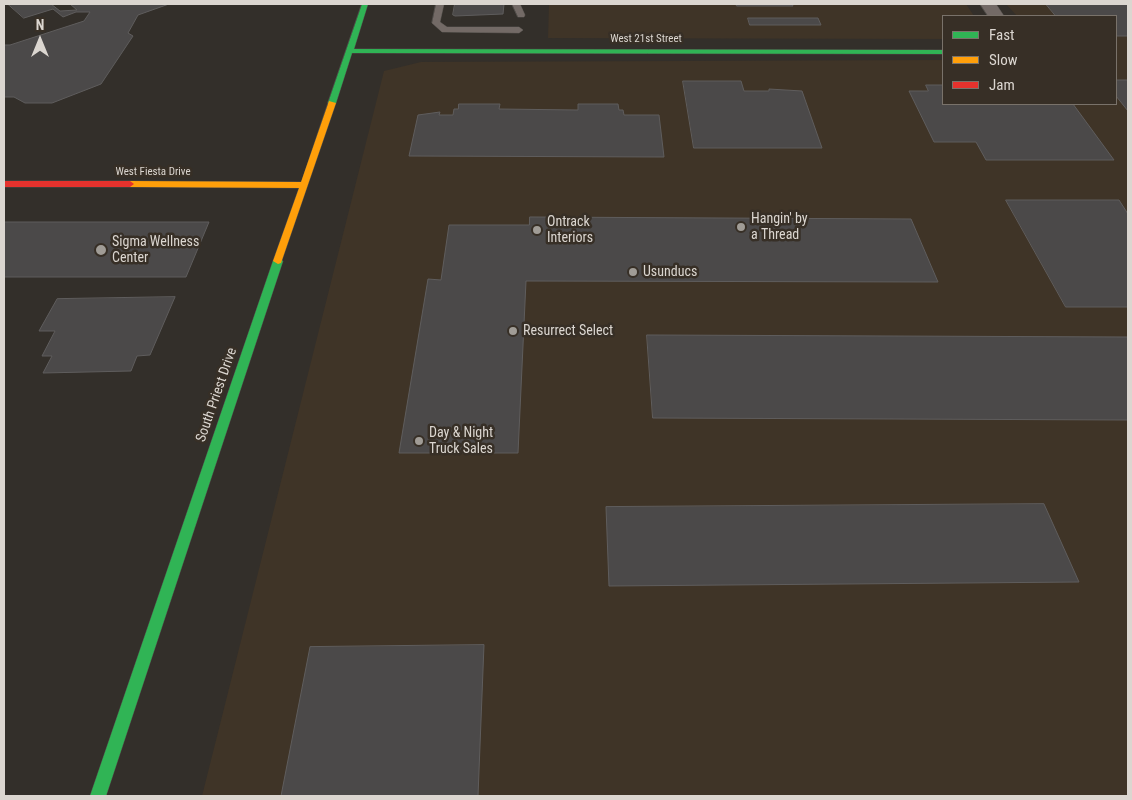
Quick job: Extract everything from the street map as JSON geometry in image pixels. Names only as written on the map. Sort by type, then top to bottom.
[{"type":"street","name":"South Priest Drive","points":[[98,796],[365,4]]},
{"type":"street","points":[[988,4],[995,15]]},
{"type":"street","name":"West 21st Street","points":[[349,51],[942,52]]},
{"type":"street","name":"West Fiesta Drive","points":[[4,184],[303,185]]},
{"type":"lane","points":[[440,4],[436,23],[445,30],[519,30]]},
{"type":"lane","points":[[516,4],[521,15]]},
{"type":"shaded area","points":[[549,4],[966,4],[973,15],[942,15],[942,39],[548,38]]},
{"type":"shaded area","points":[[1006,4],[1128,4],[1128,796],[202,796],[384,71],[421,62],[942,60],[942,105],[1117,105],[1117,15],[1016,15]]},
{"type":"building","points":[[8,4],[51,4],[60,11],[77,10],[70,4],[169,4],[138,15],[128,33],[133,36],[101,84],[52,103],[25,103],[14,97],[4,97],[4,45],[10,45],[84,21],[90,12],[76,12],[63,17],[53,9],[24,18]]},
{"type":"building","points":[[455,4],[504,4],[503,14],[455,16],[453,15]]},
{"type":"building","points":[[736,4],[792,4],[793,6],[737,6]]},
{"type":"building","points":[[1046,4],[1128,4],[1128,36],[1117,36],[1117,15],[1055,15]]},
{"type":"building","points":[[748,18],[818,18],[821,25],[750,25]]},
{"type":"building","points":[[1117,80],[1128,80],[1128,111],[1117,97]]},
{"type":"building","points":[[683,81],[741,81],[744,91],[769,91],[769,89],[802,91],[822,148],[694,148]]},
{"type":"building","points":[[926,85],[942,85],[942,105],[1074,105],[1114,160],[986,160],[976,142],[934,142],[909,91],[928,91]]},
{"type":"building","points":[[459,104],[500,104],[499,109],[578,110],[578,104],[618,104],[619,110],[623,110],[624,115],[659,115],[664,157],[409,156],[418,115],[440,112],[439,115],[453,115],[454,109],[458,109]]},
{"type":"building","points":[[1006,200],[1119,200],[1128,214],[1128,307],[1066,307]]},
{"type":"building","points":[[530,217],[911,219],[938,282],[526,281],[518,453],[399,453],[428,279],[441,280],[449,225],[529,225]]},
{"type":"building","name":"Sigma Wellness Center","points":[[4,222],[209,222],[186,277],[4,277]]},
{"type":"building","points":[[175,297],[150,355],[137,356],[131,371],[43,373],[52,356],[42,356],[55,331],[39,331],[57,299]]},
{"type":"building","points":[[647,335],[1128,337],[1128,420],[653,418]]},
{"type":"building","points":[[1044,504],[1079,582],[609,586],[606,507]]},
{"type":"building","points":[[484,645],[478,796],[281,796],[310,647]]},
{"type":"traffic: fast","points":[[332,103],[365,4]]},
{"type":"traffic: fast","points":[[349,51],[942,52]]},
{"type":"traffic: fast","points":[[98,796],[278,261]]},
{"type":"traffic: slow","points":[[278,261],[332,103]]},
{"type":"traffic: slow","points":[[130,184],[303,185]]},
{"type":"traffic: jam","points":[[4,184],[130,184]]},
{"type":"place","name":"Hangin' by a Thread","points":[[741,227]]},
{"type":"place","name":"Ontrack Interiors","points":[[537,230]]},
{"type":"place","name":"Sigma Wellness Center","points":[[101,250]]},
{"type":"place","name":"Usunducs","points":[[633,272]]},
{"type":"place","name":"Resurrect Select","points":[[513,331]]},
{"type":"place","name":"Day & Night Truck Sales","points":[[419,441]]}]
